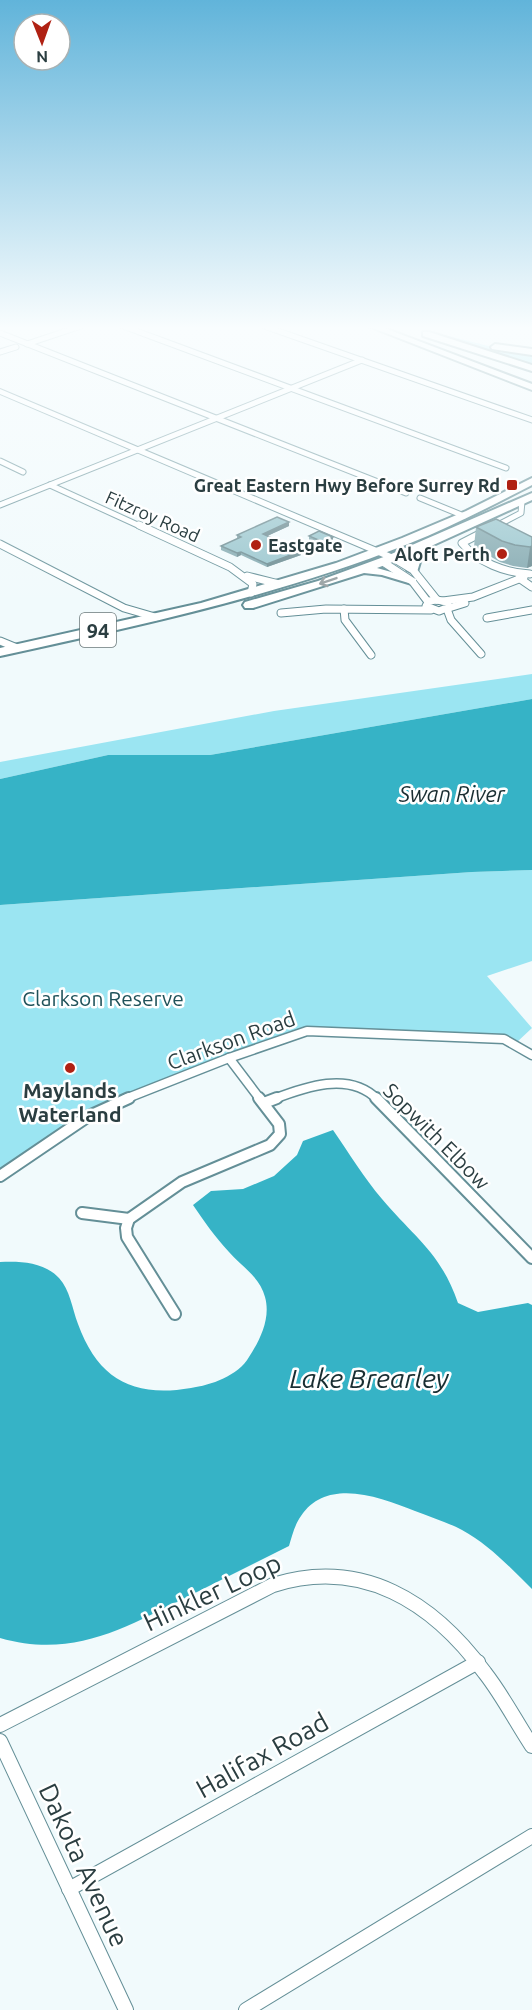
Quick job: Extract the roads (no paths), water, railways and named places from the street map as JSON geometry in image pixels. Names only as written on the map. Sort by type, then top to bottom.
[{"type":"highway","name":"94","points":[[0,662],[229,610],[298,591],[363,569],[381,556],[532,481]]},
{"type":"highway","name":"94","points":[[0,652],[155,617],[425,545],[527,499]]},
{"type":"highway","points":[[363,569],[412,576],[414,562],[425,545]]},
{"type":"street","points":[[67,420],[344,539],[348,544],[381,556],[412,576],[440,600],[449,604],[451,620]]},
{"type":"street","points":[[0,505],[210,420]]},
{"type":"street","points":[[224,420],[406,493]]},
{"type":"street","points":[[378,420],[506,468]]},
{"type":"street","points":[[0,461],[23,472]]},
{"type":"street","name":"Fitzroy Road","points":[[50,485],[244,576],[279,584]]},
{"type":"street","points":[[420,498],[464,516]]},
{"type":"street","points":[[527,499],[520,513],[462,543],[470,551],[507,572],[531,575]]},
{"type":"street","points":[[0,544],[124,608],[155,617]]},
{"type":"street","points":[[381,556],[412,576],[430,606],[451,620],[481,654]]},
{"type":"street","points":[[281,613],[430,606],[448,609],[531,575]]},
{"type":"street","points":[[244,576],[254,584],[251,592]]},
{"type":"street","points":[[521,580],[532,587]]},
{"type":"street","points":[[430,606],[440,600],[473,597],[521,580]]},
{"type":"street","points":[[124,608],[132,622]]},
{"type":"street","points":[[344,609],[345,620],[370,655]]},
{"type":"street","points":[[487,618],[532,610]]},
{"type":"street","points":[[0,641],[18,648]]},
{"type":"street","name":"Clarkson Road","points":[[0,1176],[87,1117],[111,1105],[229,1058],[307,1031],[504,1039],[532,1054]]},
{"type":"street","points":[[175,1314],[127,1237],[126,1228],[129,1219],[182,1182],[270,1145],[280,1134],[279,1124],[229,1058]]},
{"type":"street","name":"Sopwith Elbow","points":[[264,1103],[328,1082],[354,1084],[372,1094],[532,1258]]},
{"type":"street","points":[[82,1212],[129,1219]]},
{"type":"street","name":"Hinkler Loop","points":[[0,1725],[273,1585],[321,1575],[362,1580],[405,1599],[446,1628],[478,1662],[532,1746]]},
{"type":"street","name":"Halifax Road","points":[[69,1889],[478,1662]]},
{"type":"street","name":"Dakota Avenue","points":[[0,1741],[126,2010]]},
{"type":"street","points":[[246,2010],[532,1836]]},
{"type":"water","name":"Swan River","points":[[532,699],[532,870],[472,872],[0,905],[0,779],[108,755],[210,755]]},
{"type":"water","name":"Lake Brearley","points":[[333,1130],[375,1191],[435,1258],[458,1303],[478,1312],[528,1303],[532,1305],[532,1589],[490,1549],[456,1527],[386,1500],[355,1494],[339,1494],[325,1497],[312,1504],[299,1519],[289,1546],[119,1629],[97,1637],[51,1645],[26,1644],[0,1638],[0,1262],[24,1262],[39,1266],[59,1278],[68,1294],[86,1343],[107,1371],[120,1380],[135,1387],[152,1390],[199,1387],[215,1382],[244,1364],[257,1343],[267,1313],[265,1297],[259,1284],[219,1241],[193,1205],[211,1191],[243,1189],[274,1176],[297,1155],[303,1141]]},
{"type":"place","name":"Great Eastern Hwy Before Surrey Rd","points":[[512,485]]},
{"type":"place","name":"Eastgate","points":[[256,545]]},
{"type":"place","name":"Aloft Perth","points":[[502,554]]},
{"type":"place","name":"Maylands Waterland","points":[[70,1068]]},
{"type":"park label","name":"Clarkson Reserve","points":[[103,998]]}]
